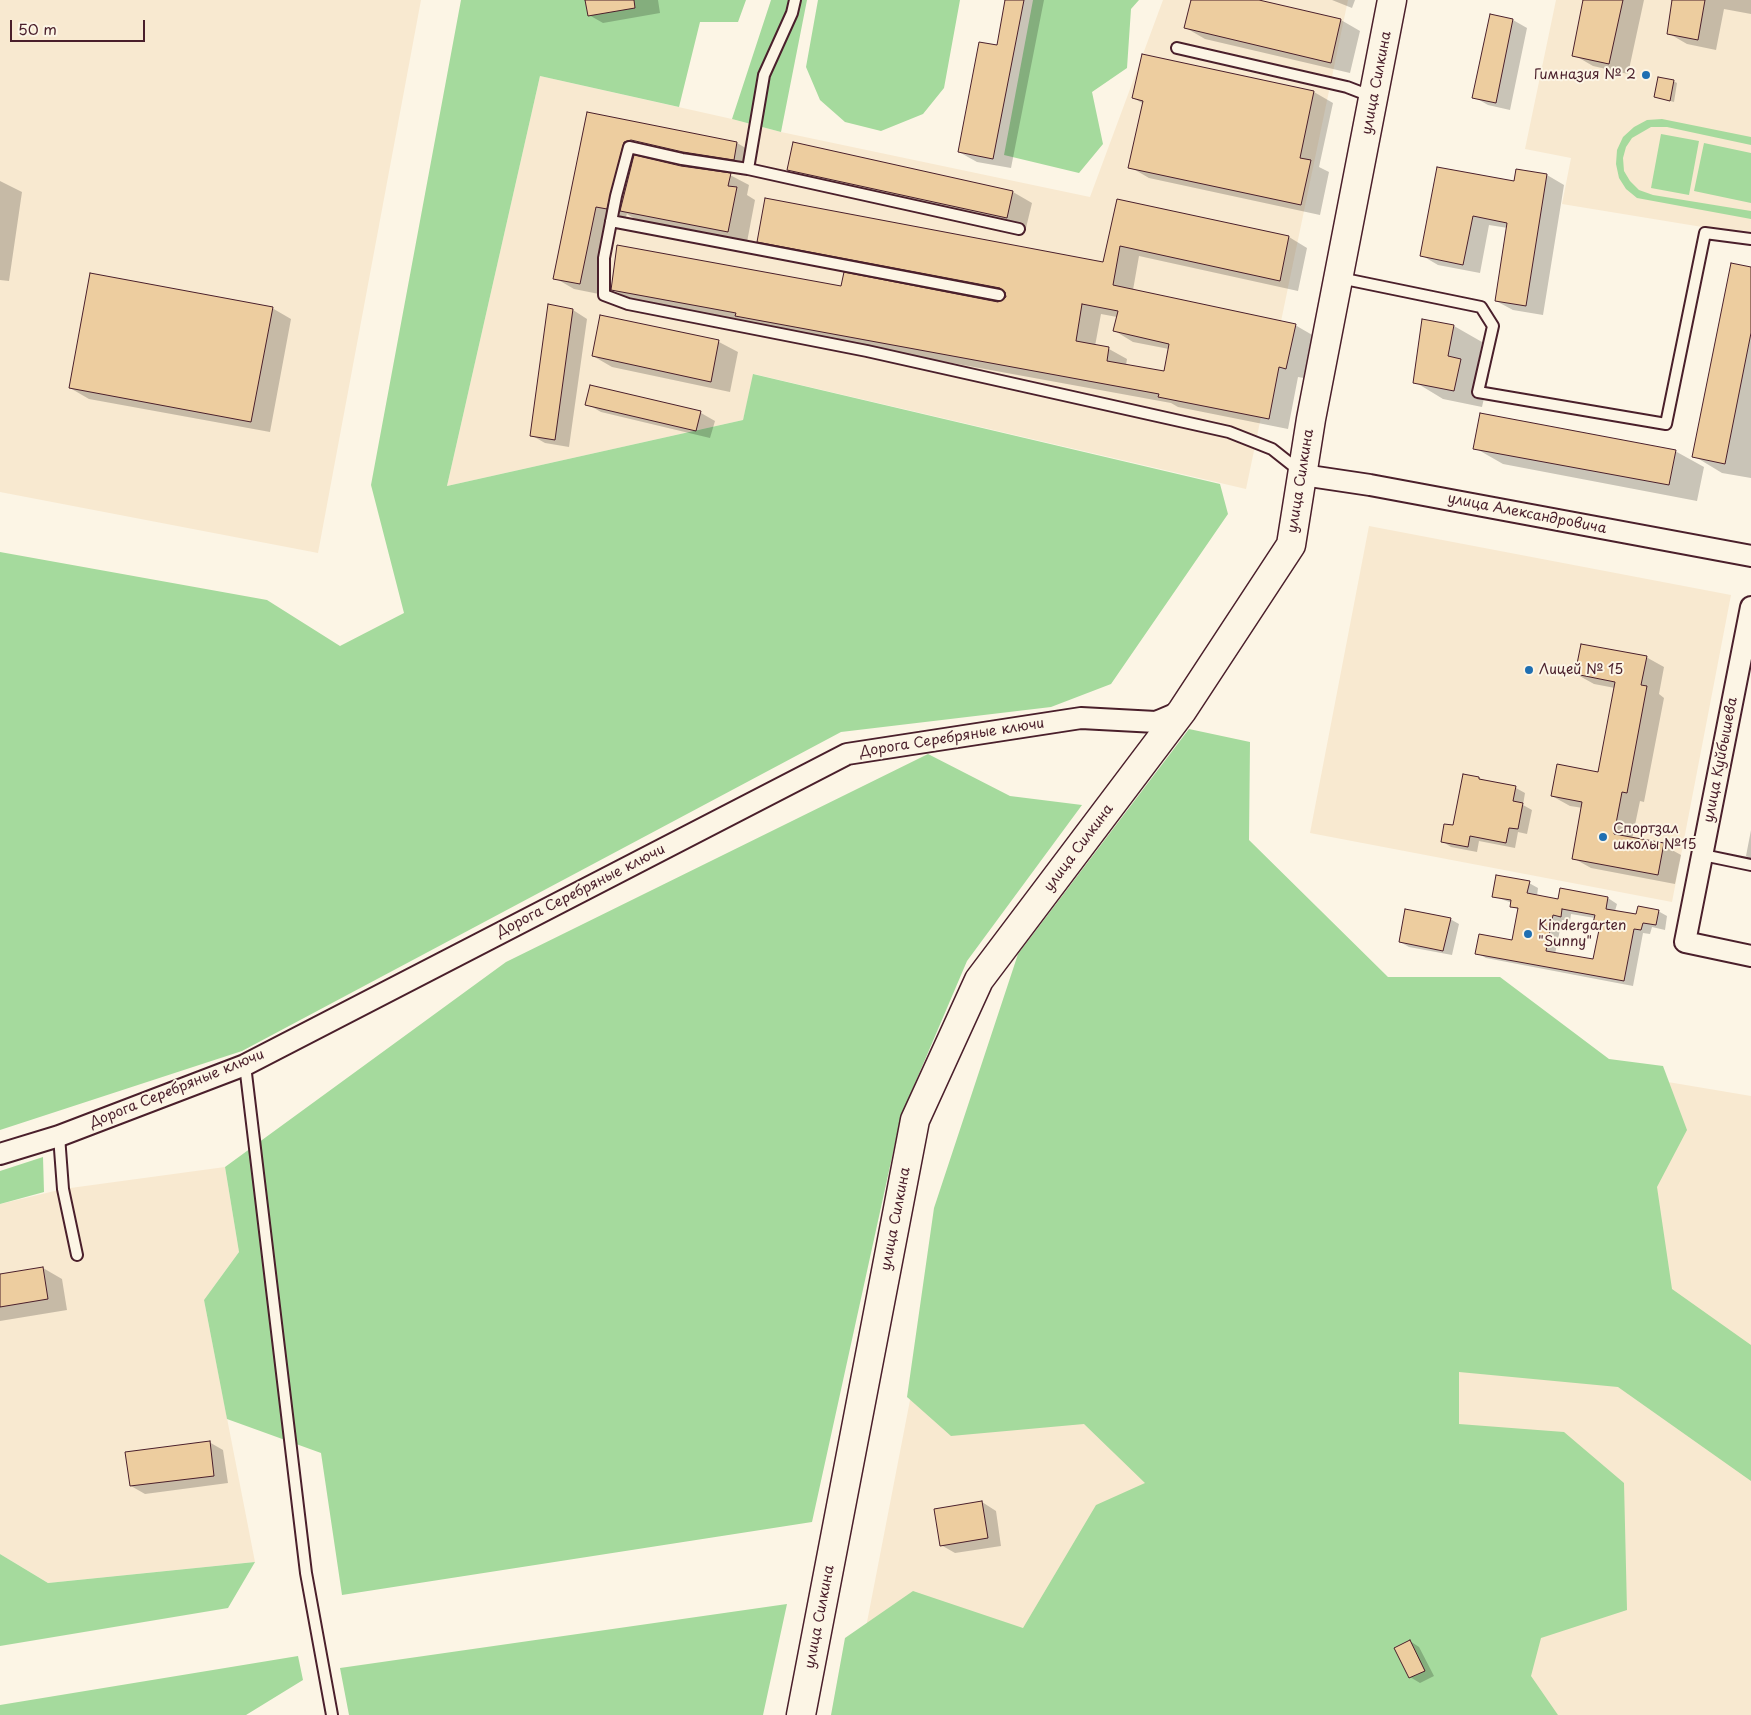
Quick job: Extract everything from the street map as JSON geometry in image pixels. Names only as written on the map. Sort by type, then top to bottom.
[{"type":"main road","name":"улица Силкина","points":[[801,1715],[915,1120],[979,980],[1182,711],[1291,544],[1311,419],[1392,0]]},
{"type":"street","name":"улица Александровича","points":[[1303,475],[1370,485],[1751,556]]},
{"type":"street","name":"улица Куйбышева","points":[[1751,607],[1686,942],[1751,956]]},
{"type":"street","name":"Дорога Серебряные ключи","points":[[0,1154],[59,1136],[245,1065],[847,754],[1081,718],[1156,722],[1182,711]]},
{"type":"lane","points":[[748,169],[764,75],[792,13],[795,0]]},
{"type":"lane","points":[[1177,48],[1347,87],[1374,97]]},
{"type":"lane","points":[[1019,229],[748,169],[629,147],[604,258],[604,295],[628,304],[867,352],[1229,432],[1272,449],[1303,475]]},
{"type":"lane","points":[[611,221],[999,295]]},
{"type":"lane","points":[[1339,278],[1481,307],[1492,326],[1478,392],[1666,424],[1705,233],[1751,239]]},
{"type":"lane","points":[[1703,855],[1751,865]]},
{"type":"lane","points":[[245,1065],[306,1573],[332,1715]]},
{"type":"lane","points":[[59,1136],[63,1189],[77,1256]]},
{"type":"shaded area","points":[[0,0],[421,0],[318,553],[0,492]]},
{"type":"shaded area","points":[[1163,0],[1348,0],[1246,489],[754,374],[743,420],[447,486],[540,76],[732,119],[781,132],[1090,197]]},
{"type":"shaded area","name":"Гимназия № 2","points":[[1556,0],[1751,0],[1751,235],[1562,204],[1571,158],[1525,149]]},
{"type":"shaded area","name":"Лицей № 15","points":[[1369,526],[1731,595],[1672,902],[1310,833]]},
{"type":"shaded area","points":[[1056,979],[1751,1096],[1751,1715],[849,1715],[955,1168]]},
{"type":"shaded area","points":[[225,1167],[239,1252],[204,1300],[255,1562],[48,1583],[0,1554],[0,1204],[63,1189]]},
{"type":"green space","points":[[461,0],[746,0],[738,22],[700,22],[679,107],[540,76],[447,486],[743,420],[753,374],[1220,484],[1228,514],[1111,684],[1051,707],[841,732],[242,1051],[0,1130],[0,552],[267,600],[340,646],[404,613],[371,485]]},
{"type":"green space","points":[[771,0],[807,0],[781,132],[732,119]]},
{"type":"green space","points":[[818,0],[960,0],[944,88],[923,114],[881,131],[845,122],[820,100],[806,67]]},
{"type":"green space","points":[[1033,0],[1139,0],[1131,9],[1127,68],[1092,92],[1103,144],[1079,173],[1004,155]]},
{"type":"green space","points":[[1662,119],[1751,137],[1751,145],[1667,127],[1651,127],[1632,138],[1626,147],[1623,158],[1624,171],[1630,181],[1639,190],[1653,195],[1751,211],[1751,219],[1637,198],[1626,189],[1619,178],[1616,164],[1617,150],[1623,137],[1634,127],[1647,120]]},
{"type":"green space","points":[[1661,134],[1699,141],[1689,195],[1651,188]]},
{"type":"green space","points":[[1704,143],[1751,153],[1751,203],[1694,191]]},
{"type":"green space","points":[[1189,729],[1250,742],[1249,840],[1388,977],[1500,977],[1609,1059],[1663,1066],[1687,1130],[1657,1187],[1672,1289],[1751,1345],[1751,1481],[1618,1387],[1459,1372],[1459,1424],[1564,1432],[1624,1483],[1627,1610],[1541,1638],[1531,1676],[1558,1715],[831,1715],[845,1638],[913,1591],[1023,1628],[1096,1505],[1145,1483],[1084,1424],[951,1436],[907,1397],[934,1208],[1018,954]]},
{"type":"green space","points":[[928,754],[1010,796],[1082,805],[967,961],[901,1116],[812,1522],[342,1595],[321,1453],[227,1419],[204,1300],[239,1252],[225,1167],[506,962]]},
{"type":"green space","points":[[43,1157],[44,1192],[0,1204],[0,1171]]},
{"type":"green space","points":[[0,1554],[48,1583],[255,1562],[228,1608],[0,1646]]},
{"type":"green space","points":[[787,1604],[763,1715],[349,1715],[340,1668]]},
{"type":"green space","points":[[298,1656],[303,1680],[246,1715],[0,1715],[0,1705]]},
{"type":"building","points":[[585,0],[634,0],[635,8],[588,16]]},
{"type":"building","points":[[1005,0],[1024,0],[993,159],[958,152],[979,42],[997,45]]},
{"type":"building","points":[[1191,0],[1259,0],[1341,19],[1331,63],[1184,28]]},
{"type":"building","points":[[1583,0],[1623,0],[1609,64],[1572,56]]},
{"type":"building","points":[[1672,0],[1705,0],[1698,40],[1667,34]]},
{"type":"building","points":[[1490,14],[1513,19],[1496,103],[1472,98]]},
{"type":"building","points":[[1142,54],[1314,91],[1300,158],[1311,160],[1301,205],[1128,168],[1143,101],[1132,98]]},
{"type":"building","points":[[1658,77],[1674,80],[1670,101],[1654,97]]},
{"type":"building","points":[[587,112],[737,142],[734,160],[683,152],[631,140],[624,142],[607,209],[596,207],[580,284],[553,279]]},
{"type":"building","points":[[793,142],[1013,191],[1007,218],[787,170]]},
{"type":"building","points":[[634,155],[681,166],[731,173],[728,186],[737,187],[728,232],[620,211]]},
{"type":"building","points":[[1437,167],[1514,181],[1516,169],[1547,174],[1526,306],[1495,301],[1507,223],[1473,216],[1463,265],[1420,256]]},
{"type":"building","points":[[765,198],[1103,262],[1117,199],[1289,236],[1280,281],[1120,246],[1113,285],[1296,324],[1286,369],[1279,367],[1269,419],[1158,397],[1159,394],[735,316],[736,313],[611,290],[617,245],[841,286],[844,272],[998,302],[1006,297],[1005,292],[1000,288],[757,242]],"holes":[[[1082,304],[1118,311],[1113,331],[1169,344],[1164,371],[1107,361],[1109,347],[1076,341]]]},
{"type":"building","points":[[1731,263],[1751,267],[1751,333],[1725,464],[1692,457]]},
{"type":"building","points":[[90,273],[273,307],[251,422],[69,388]]},
{"type":"building","points":[[548,304],[573,309],[555,440],[530,436]]},
{"type":"building","points":[[600,315],[719,340],[711,382],[592,356]]},
{"type":"building","points":[[1422,319],[1454,325],[1448,356],[1461,359],[1454,391],[1413,383]]},
{"type":"building","points":[[590,385],[701,411],[696,431],[585,405]]},
{"type":"building","points":[[1480,413],[1676,450],[1669,485],[1473,449]]},
{"type":"building","points":[[1581,644],[1647,656],[1641,685],[1647,686],[1627,793],[1622,792],[1614,834],[1664,843],[1658,875],[1572,859],[1582,802],[1551,796],[1557,764],[1598,772],[1615,682],[1575,674]]},
{"type":"building","points":[[1463,774],[1516,786],[1513,801],[1523,803],[1518,829],[1509,828],[1506,843],[1470,836],[1468,847],[1441,842],[1444,824],[1453,825]]},
{"type":"building","points":[[1496,875],[1530,881],[1527,893],[1558,899],[1560,888],[1608,897],[1606,909],[1636,914],[1638,906],[1659,910],[1656,925],[1643,923],[1641,930],[1634,929],[1624,981],[1475,954],[1479,934],[1512,940],[1518,908],[1510,907],[1511,900],[1492,897]],"holes":[[[1562,909],[1595,915],[1593,923],[1600,925],[1593,959],[1546,951],[1553,915],[1561,917]]]},
{"type":"building","points":[[1405,909],[1451,918],[1443,951],[1399,942]]},
{"type":"building","points":[[43,1267],[48,1299],[0,1307],[0,1274]]},
{"type":"building","points":[[210,1441],[214,1476],[130,1486],[125,1452]]},
{"type":"building","points":[[982,1501],[988,1538],[940,1546],[934,1509]]},
{"type":"building","points":[[1410,1640],[1425,1671],[1409,1678],[1394,1648]]},
{"type":"place","name":"Гимназия № 2","points":[[1646,75]]},
{"type":"place","name":"Лицей № 15","points":[[1529,670]]},
{"type":"place","name":"Спортзал школы №15","points":[[1603,837]]},
{"type":"place","name":"Kindergarten \"Sunny\"","points":[[1528,934]]}]
